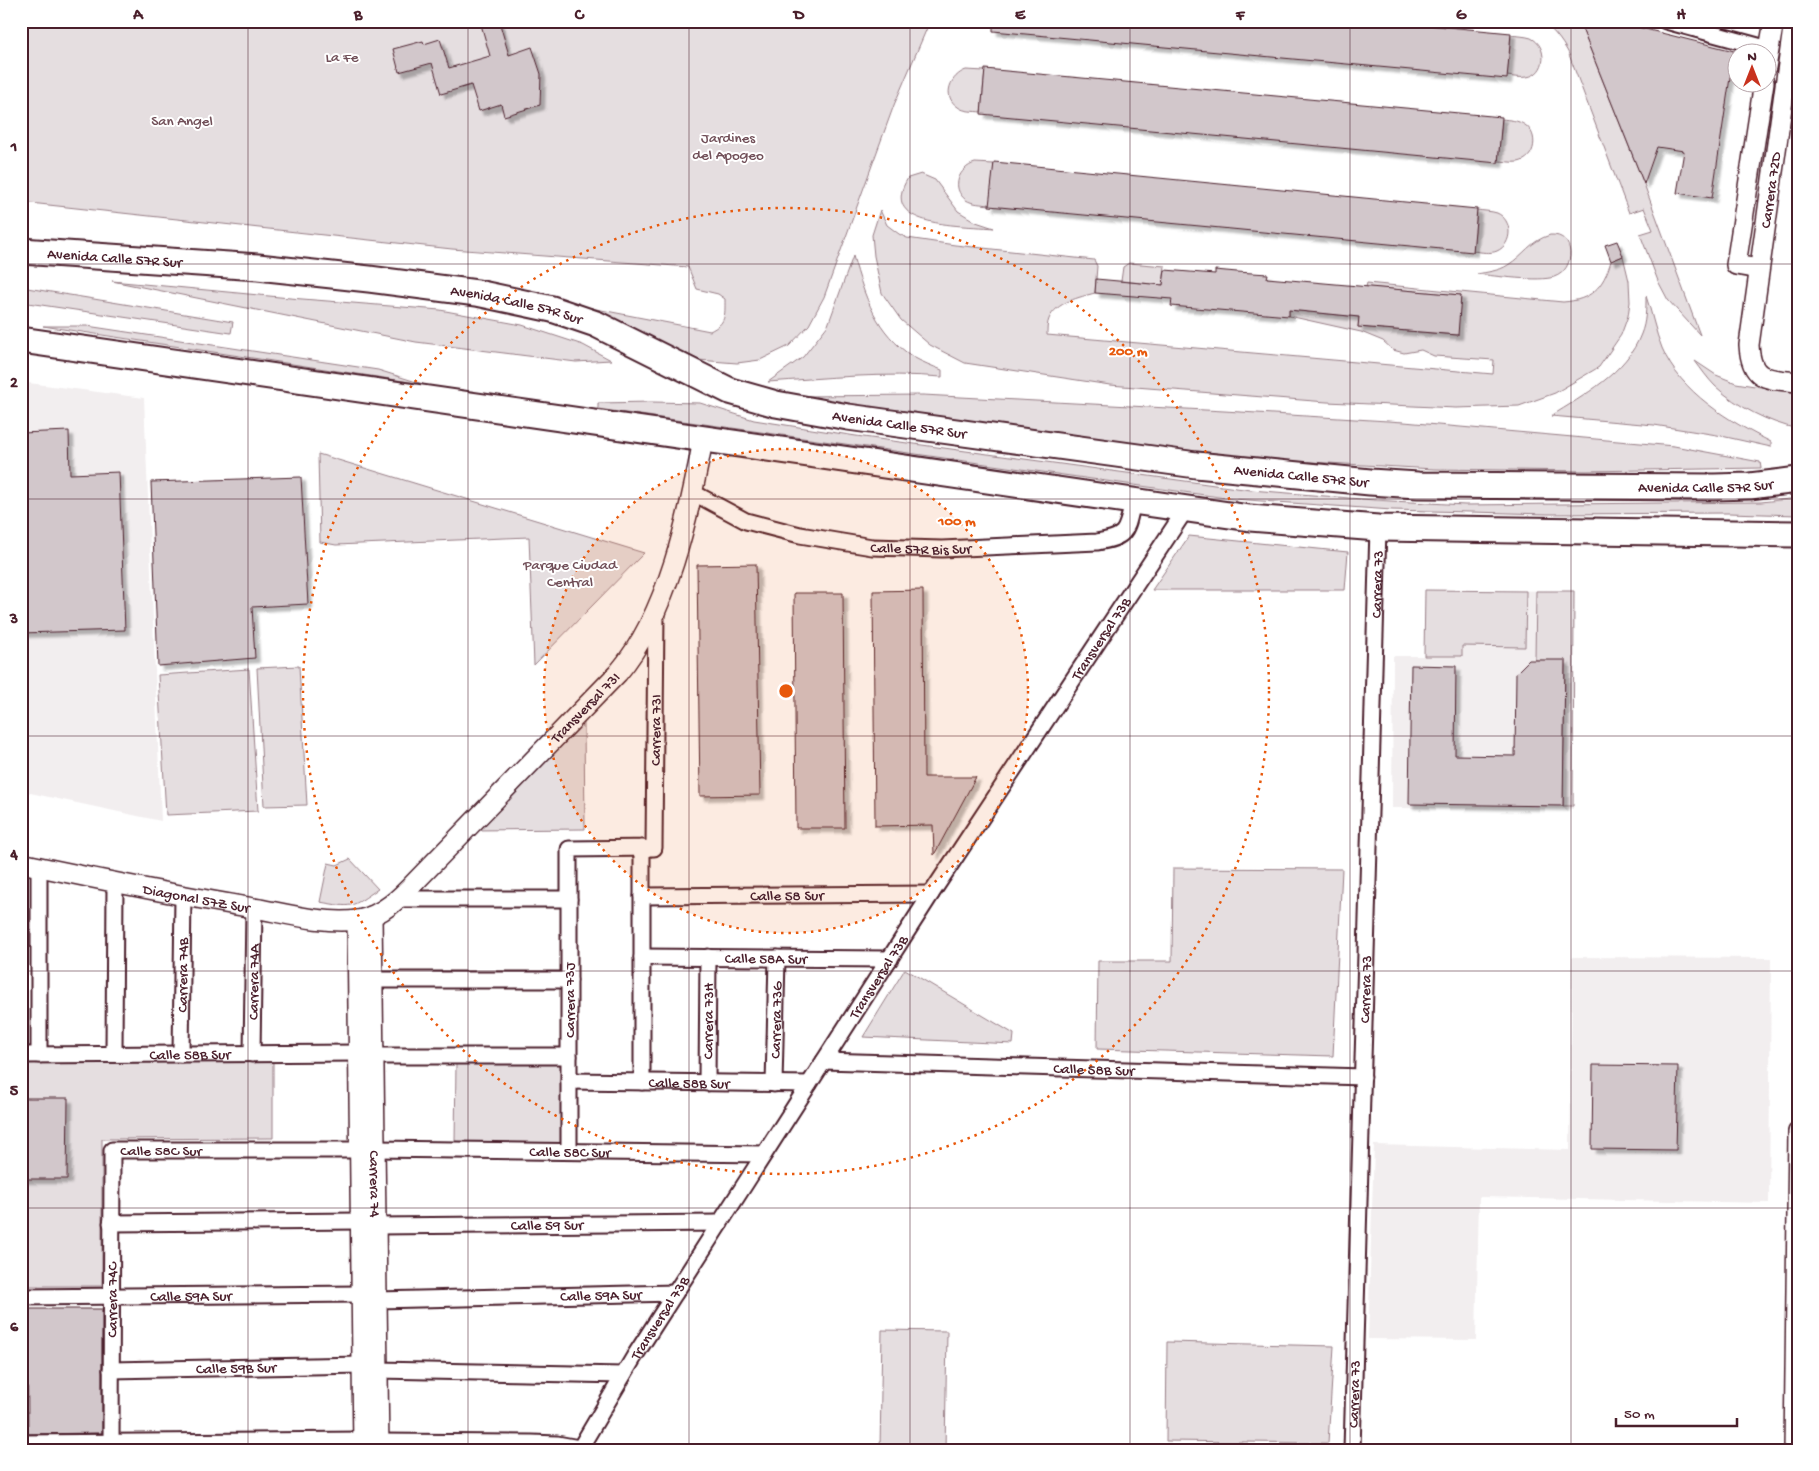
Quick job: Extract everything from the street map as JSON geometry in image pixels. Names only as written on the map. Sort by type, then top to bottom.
[{"type":"highway","name":"Avenida Calle 57R Sur","points":[[21,251],[258,267],[369,279],[494,297],[552,309],[596,324],[730,391],[776,404],[848,417],[1196,465],[1418,485],[1714,487],[1750,486],[1798,480]]},
{"type":"highway","points":[[21,340],[1250,518],[1378,528],[1798,534]]},
{"type":"street","points":[[1666,21],[1726,43]]},
{"type":"street","points":[[1771,42],[1774,21]]},
{"type":"street","name":"Carrera 72D","points":[[1794,21],[1749,345],[1754,370],[1764,378],[1798,382]]},
{"type":"street","name":"Carrera 72D","points":[[1759,269],[1736,265],[1762,92]]},
{"type":"street","name":"Transversal 73I","points":[[365,918],[398,899],[618,673],[639,645],[656,611],[677,549],[703,440]]},
{"type":"street","name":"Calle 57R Bis Sur","points":[[692,492],[746,521],[800,535],[872,546],[942,549],[1113,540],[1124,533],[1134,502]]},
{"type":"street","name":"Transversal 73B","points":[[579,1449],[675,1293],[931,894],[1186,509]]},
{"type":"street","name":"Carrera 73","points":[[1352,1450],[1378,528]]},
{"type":"street","name":"Carrera 73I","points":[[642,1082],[642,896],[648,848],[656,611]]},
{"type":"street","name":"Carrera 73J","points":[[569,1151],[569,850],[648,848]]},
{"type":"street","points":[[30,865],[39,1055]]},
{"type":"street","name":"Diagonal 57Z Sur","points":[[30,865],[183,896],[326,920],[365,918]]},
{"type":"street","points":[[114,1054],[115,883]]},
{"type":"street","name":"Calle 58 Sur","points":[[642,896],[931,894]]},
{"type":"street","name":"Carrera 74B","points":[[181,1054],[183,896]]},
{"type":"street","points":[[398,899],[569,899]]},
{"type":"street","name":"Carrera 74A","points":[[252,1054],[254,908]]},
{"type":"street","name":"Carrera 74","points":[[365,918],[373,980],[366,1055]]},
{"type":"street","name":"Carrera 74","points":[[365,918],[371,1445]]},
{"type":"street","name":"Calle 58A Sur","points":[[642,957],[890,959]]},
{"type":"street","name":"Carrera 73H","points":[[707,1083],[708,957]]},
{"type":"street","name":"Carrera 73G","points":[[774,1084],[777,958]]},
{"type":"street","points":[[373,980],[569,980]]},
{"type":"street","name":"Calle 58B Sur","points":[[21,1055],[569,1056]]},
{"type":"street","name":"Calle 58B Sur","points":[[824,1061],[1363,1077]]},
{"type":"street","name":"Calle 58B Sur","points":[[569,1081],[809,1084]]},
{"type":"street","points":[[1794,1450],[1798,1132]]},
{"type":"street","name":"Calle 58C Sur","points":[[112,1150],[367,1149],[764,1154]]},
{"type":"street","name":"Carrera 74C","points":[[112,1150],[112,1446]]},
{"type":"street","name":"Calle 59 Sur","points":[[112,1223],[720,1223]]},
{"type":"street","name":"Calle 59A Sur","points":[[21,1297],[369,1297],[675,1293]]},
{"type":"street","name":"Calle 59B Sur","points":[[112,1370],[369,1368],[623,1375]]},
{"type":"street","points":[[21,1444],[112,1446],[532,1443],[557,1444],[579,1449]]},
{"type":"shaded area","points":[[21,382],[144,398],[161,821],[21,791]]},
{"type":"shaded area","points":[[1425,590],[1574,591],[1573,809],[1392,808],[1393,656],[1424,656]]},
{"type":"shaded area","points":[[1572,957],[1771,958],[1769,1203],[1479,1197],[1476,1340],[1368,1339],[1374,1145],[1570,1150]]},
{"type":"green space","name":"Jardines del Apogeo","points":[[21,21],[930,21],[894,105],[824,297],[809,325],[789,346],[760,360],[737,363],[698,360],[591,308],[710,331],[724,319],[725,299],[718,294],[697,289],[688,267],[452,249],[21,202]]},
{"type":"green space","points":[[1541,21],[1579,21],[1644,184],[1700,335],[1668,300],[1658,281],[1640,234],[1653,230],[1644,208],[1629,213],[1568,52],[1563,43]]},
{"type":"green space","points":[[1511,35],[1531,38],[1540,47],[1543,59],[1542,65],[1534,75],[1527,77],[1507,76]]},
{"type":"green space","points":[[966,70],[985,71],[981,112],[960,109],[950,97],[949,92],[952,81]]},
{"type":"green space","points":[[1502,119],[1522,123],[1532,134],[1534,146],[1529,156],[1524,160],[1518,162],[1498,161]]},
{"type":"green space","points":[[975,163],[994,164],[990,205],[968,201],[958,190],[961,174]]},
{"type":"green space","points":[[921,174],[935,180],[958,211],[976,222],[994,228],[946,224],[928,221],[914,215],[904,207],[901,195],[908,178]]},
{"type":"green space","points":[[880,210],[887,225],[907,238],[1094,260],[1097,266],[1095,293],[1069,301],[1057,308],[1048,321],[1047,335],[1493,374],[1494,360],[1434,356],[1421,350],[1404,353],[1393,350],[1383,341],[1361,332],[1289,316],[1289,310],[1359,317],[1358,327],[1457,335],[1461,295],[1366,287],[1367,283],[1563,302],[1573,301],[1581,299],[1594,291],[1604,279],[1611,261],[1623,256],[1629,281],[1630,302],[1628,316],[1621,335],[1599,367],[1555,393],[1519,406],[1456,408],[1327,402],[1110,385],[965,363],[930,345],[901,320],[882,293],[874,256],[872,235]]},
{"type":"green space","points":[[1477,210],[1497,213],[1506,221],[1509,232],[1508,238],[1502,248],[1497,251],[1488,253],[1473,251]]},
{"type":"green space","points":[[1550,235],[1559,236],[1565,240],[1570,253],[1566,267],[1554,277],[1528,279],[1477,274],[1504,267],[1514,261],[1532,244]]},
{"type":"green space","points":[[853,256],[862,286],[881,325],[900,347],[913,357],[942,370],[942,377],[877,375],[768,382],[803,357],[828,325]]},
{"type":"green space","points":[[1129,263],[1165,266],[1163,285],[1121,281],[1123,267]]},
{"type":"green space","points":[[112,281],[440,310],[522,325],[583,345],[611,360],[576,362],[416,342]]},
{"type":"green space","points":[[21,287],[233,322],[231,333],[21,302]]},
{"type":"green space","points":[[1646,296],[1662,348],[1670,364],[1681,379],[1723,415],[1771,442],[1771,447],[1717,435],[1654,425],[1551,416],[1603,382],[1626,360],[1643,329]]},
{"type":"green space","points":[[43,326],[87,326],[378,370],[423,384]]},
{"type":"green space","points":[[1695,361],[1716,375],[1736,383],[1798,393],[1798,429],[1764,418],[1733,401],[1715,386]]},
{"type":"green space","points":[[923,395],[1404,422],[1674,446],[1760,462],[1761,468],[1586,471],[1434,469],[1275,460],[1029,432],[801,396]]},
{"type":"green space","points":[[598,403],[700,403],[754,420],[856,436],[1251,490],[1465,505],[1761,502],[1798,498],[1798,515],[1728,513],[1548,514],[1392,510],[1233,499],[598,409]]},
{"type":"green space","name":"Parque Ciudad Central","points":[[318,454],[644,553],[534,665],[529,537],[336,545],[320,542]]},
{"type":"green space","points":[[1189,536],[1348,552],[1345,590],[1152,590]]},
{"type":"green space","points":[[1425,590],[1526,591],[1525,647],[1462,646],[1462,656],[1424,656]]},
{"type":"green space","points":[[1536,591],[1574,591],[1573,806],[1563,806],[1565,661],[1535,660]]},
{"type":"green space","points":[[299,666],[307,805],[264,806],[257,668]]},
{"type":"green space","points":[[249,669],[258,811],[166,815],[158,675]]},
{"type":"green space","points":[[584,723],[585,829],[474,830]]},
{"type":"green space","points":[[350,859],[378,889],[351,905],[320,902],[328,863],[337,865]]},
{"type":"green space","points":[[1173,868],[1342,869],[1333,1056],[1097,1049],[1098,961],[1172,961]]},
{"type":"green space","points":[[905,969],[1014,1034],[1013,1044],[863,1037]]},
{"type":"green space","points":[[21,1060],[273,1062],[273,1138],[102,1139],[102,1286],[21,1286]]},
{"type":"green space","points":[[456,1063],[563,1063],[563,1143],[455,1142]]},
{"type":"green space","points":[[882,1330],[947,1331],[945,1450],[880,1450]]},
{"type":"green space","points":[[1167,1342],[1334,1346],[1328,1443],[1166,1441]]},
{"type":"building","points":[[480,21],[499,21],[509,55],[532,47],[541,74],[540,105],[504,116],[501,104],[479,111],[471,85],[441,94],[432,63],[399,72],[393,49],[423,41],[424,44],[440,39],[449,68],[490,56]]},
{"type":"building","points":[[993,21],[1384,21],[1511,33],[1507,79],[993,31]]},
{"type":"building","points":[[1579,21],[1613,21],[1726,49],[1726,92],[1728,92],[1712,198],[1677,193],[1684,151],[1657,147],[1644,184]]},
{"type":"building","points":[[985,69],[1502,117],[1498,163],[981,114]]},
{"type":"building","points":[[994,162],[1477,209],[1473,252],[989,206]]},
{"type":"building","points":[[1617,241],[1623,256],[1611,261],[1605,245]]},
{"type":"building","points":[[1165,270],[1215,274],[1215,270],[1268,274],[1267,278],[1461,295],[1458,335],[1358,327],[1359,317],[1289,310],[1289,316],[1171,306],[1172,299],[1095,293],[1096,279],[1163,285]]},
{"type":"building","points":[[69,431],[70,474],[119,472],[125,630],[21,633],[21,433]]},
{"type":"building","points":[[301,477],[308,604],[252,607],[255,658],[158,666],[151,482]]},
{"type":"building","points":[[756,564],[760,795],[700,796],[697,565]]},
{"type":"building","points":[[923,590],[924,777],[976,777],[934,855],[933,825],[875,826],[873,591]]},
{"type":"building","points":[[794,593],[843,593],[845,828],[796,828]]},
{"type":"building","points":[[1529,660],[1565,660],[1563,806],[1409,804],[1411,665],[1456,666],[1455,755],[1515,756],[1516,673]]},
{"type":"building","points":[[1593,1065],[1678,1066],[1676,1150],[1592,1149]]},
{"type":"building","points":[[21,1098],[68,1098],[67,1179],[21,1179]]},
{"type":"building","points":[[27,1309],[102,1309],[102,1433],[28,1434]]},
{"type":"park label","name":"La Fe","points":[[342,56]]},
{"type":"park label","name":"San Angel","points":[[182,120]]}]
